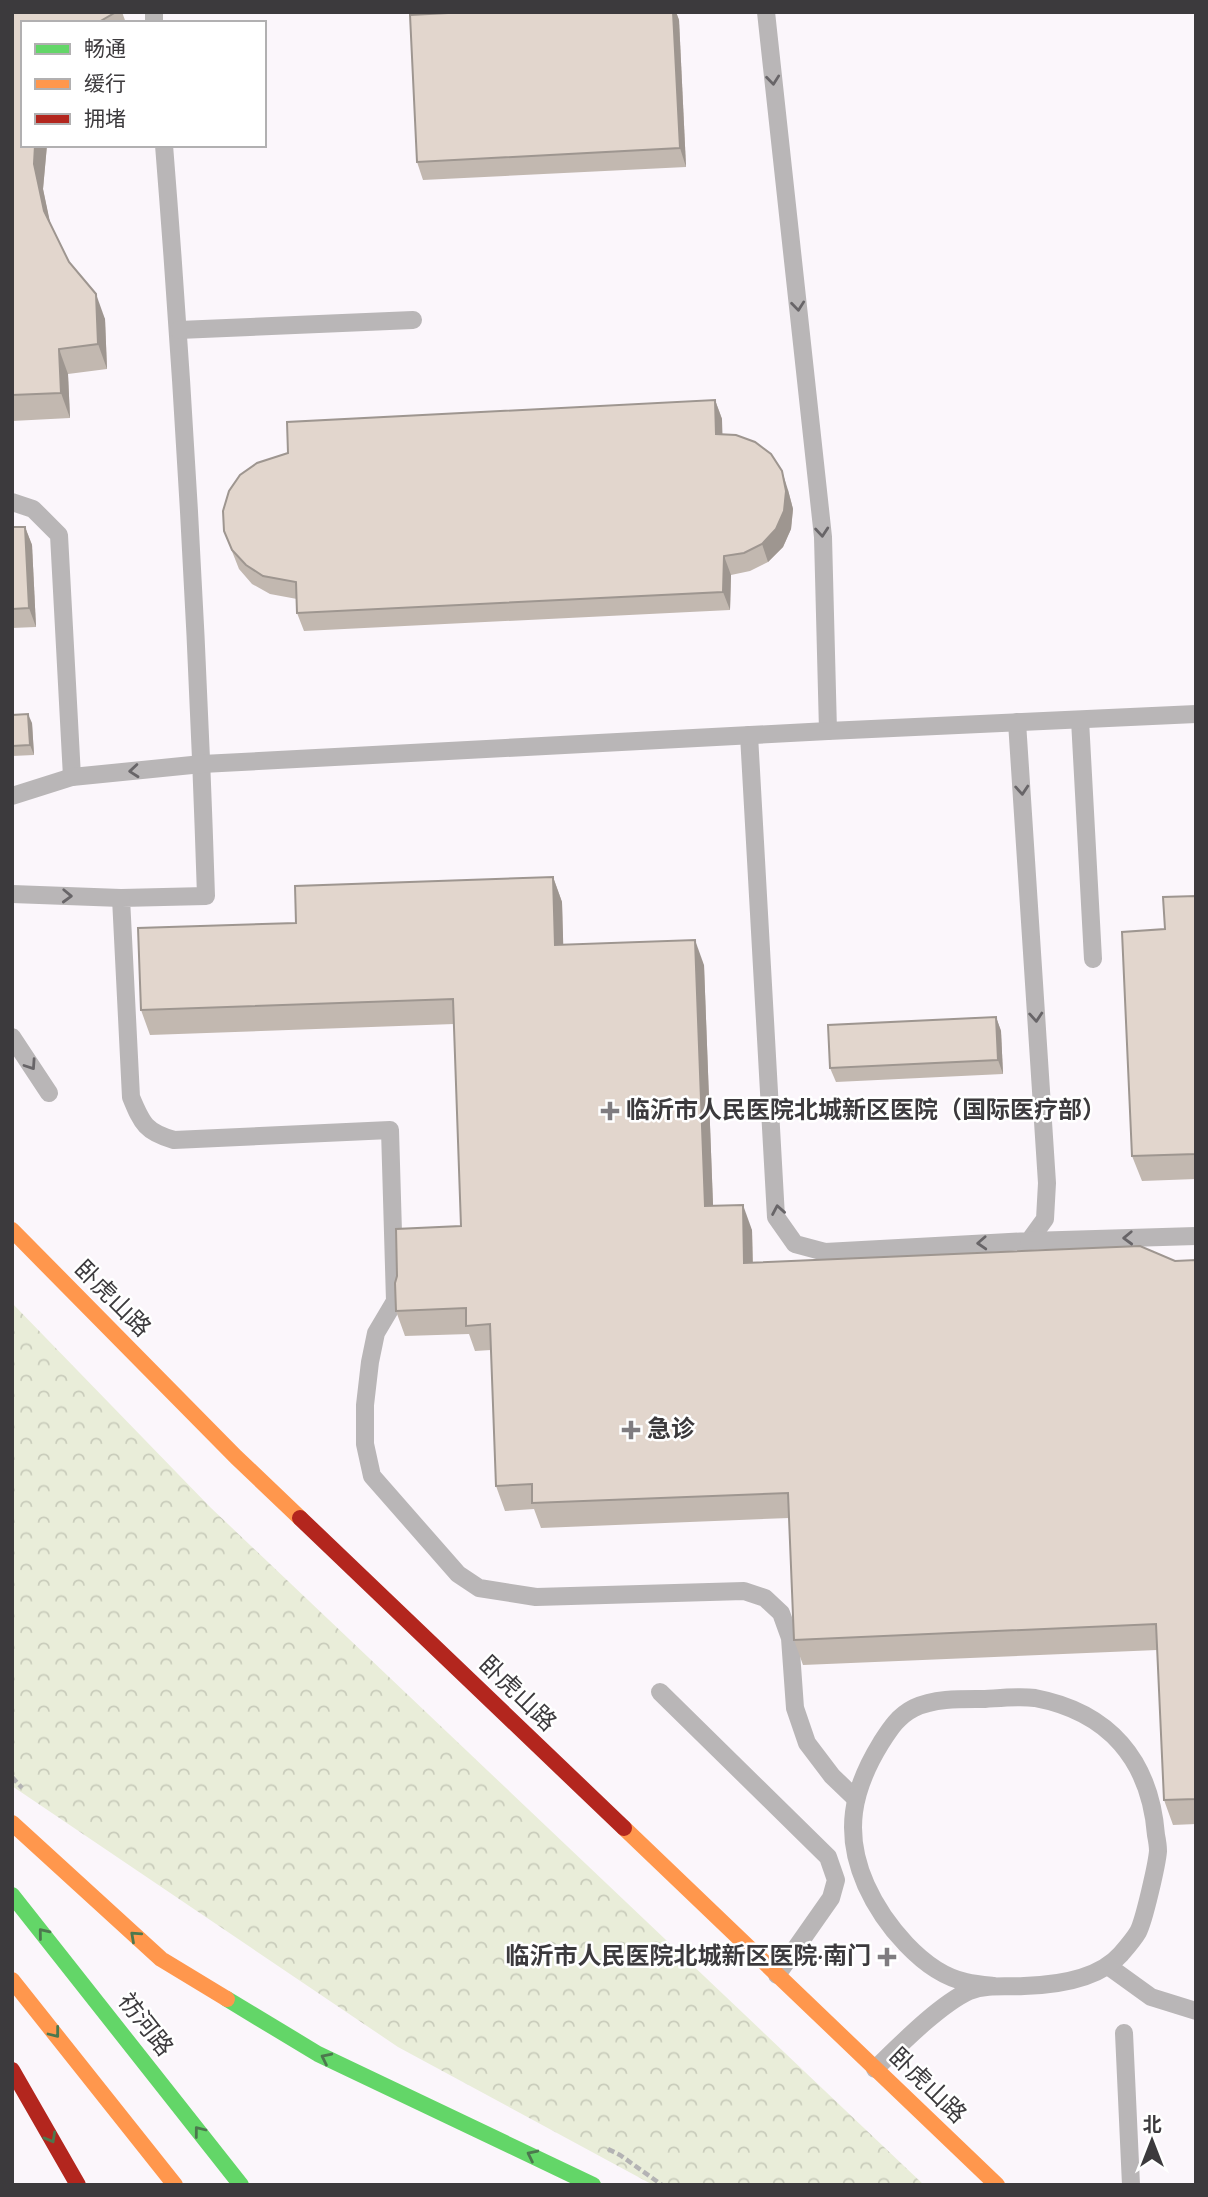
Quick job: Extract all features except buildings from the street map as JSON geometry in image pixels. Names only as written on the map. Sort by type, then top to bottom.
[{"type":"main road","name":"卧虎山路","points":[[12,1230],[236,1457],[997,2185]]},
{"type":"main road","points":[[12,1823],[160,1959],[318,2054],[593,2185]]},
{"type":"main road","name":"祊河路","points":[[12,1895],[241,2185]]},
{"type":"main road","points":[[12,1980],[175,2185]]},
{"type":"main road","points":[[12,2070],[78,2185]]},
{"type":"lane","points":[[766,12],[823,537],[828,731]]},
{"type":"lane","points":[[12,894],[121,898],[206,897],[202,764],[179,330],[164,147]]},
{"type":"lane","points":[[179,330],[414,320]]},
{"type":"lane","points":[[12,502],[33,509],[58,535],[72,777]]},
{"type":"lane","points":[[12,796],[72,777],[202,764],[1196,714]]},
{"type":"lane","points":[[1080,720],[1093,959]]},
{"type":"lane","points":[[1017,722],[1047,1183],[1045,1219],[1029,1241]]},
{"type":"lane","points":[[750,735],[776,1217],[794,1244],[825,1252],[1029,1241],[1196,1236]]},
{"type":"lane","points":[[121,898],[131,1097],[139,1117],[153,1134],[174,1140],[390,1130],[395,1301],[376,1333],[370,1362],[365,1405],[365,1444],[372,1476],[458,1574],[479,1588],[536,1597],[744,1591],[765,1598],[781,1613],[790,1637],[795,1708],[807,1743],[832,1776],[856,1799]]},
{"type":"lane","points":[[12,1037],[49,1093]]},
{"type":"lane","points":[[660,1692],[828,1857],[836,1880],[831,1898],[777,1975]]},
{"type":"lane","points":[[1032,1698],[1087,1714],[1115,1735],[1145,1778],[1156,1825],[1158,1852],[1139,1931],[1120,1956],[1108,1966],[1075,1980],[1025,1986],[994,1986],[964,1982],[942,1972],[908,1948],[876,1907],[858,1867],[852,1829],[856,1799],[866,1768],[893,1723],[915,1707],[949,1699],[1032,1698]]},
{"type":"lane","points":[[1108,1966],[1151,1997],[1196,2011]]},
{"type":"lane","points":[[875,2068],[951,2003],[971,1991],[994,1986]]},
{"type":"lane","points":[[1124,2033],[1131,2185]]},
{"type":"path","points":[[12,1777],[30,1798]]},
{"type":"path","points":[[607,2149],[663,2185]]},
{"type":"green space","points":[[12,1303],[210,1507],[924,2185],[653,2185],[398,2047],[12,1786]]},
{"type":"traffic: fast","points":[[12,1895],[241,2185]]},
{"type":"traffic: fast","points":[[227,1999],[318,2054],[593,2185]]},
{"type":"traffic: slow","points":[[12,1230],[236,1457],[300,1518]]},
{"type":"traffic: slow","points":[[12,1823],[161,1959],[227,1999]]},
{"type":"traffic: slow","points":[[624,1828],[997,2185]]},
{"type":"traffic: slow","points":[[12,1980],[175,2185]]},
{"type":"traffic: jam","points":[[300,1518],[624,1828]]},
{"type":"traffic: jam","points":[[12,2070],[78,2185]]},
{"type":"place","name":"临沂市人民医院北城新区医院（国际医疗部）","points":[[610,1111]]},
{"type":"place","name":"急诊","points":[[631,1430]]},
{"type":"place","name":"临沂市人民医院北城新区医院·南门","points":[[887,1957]]}]
